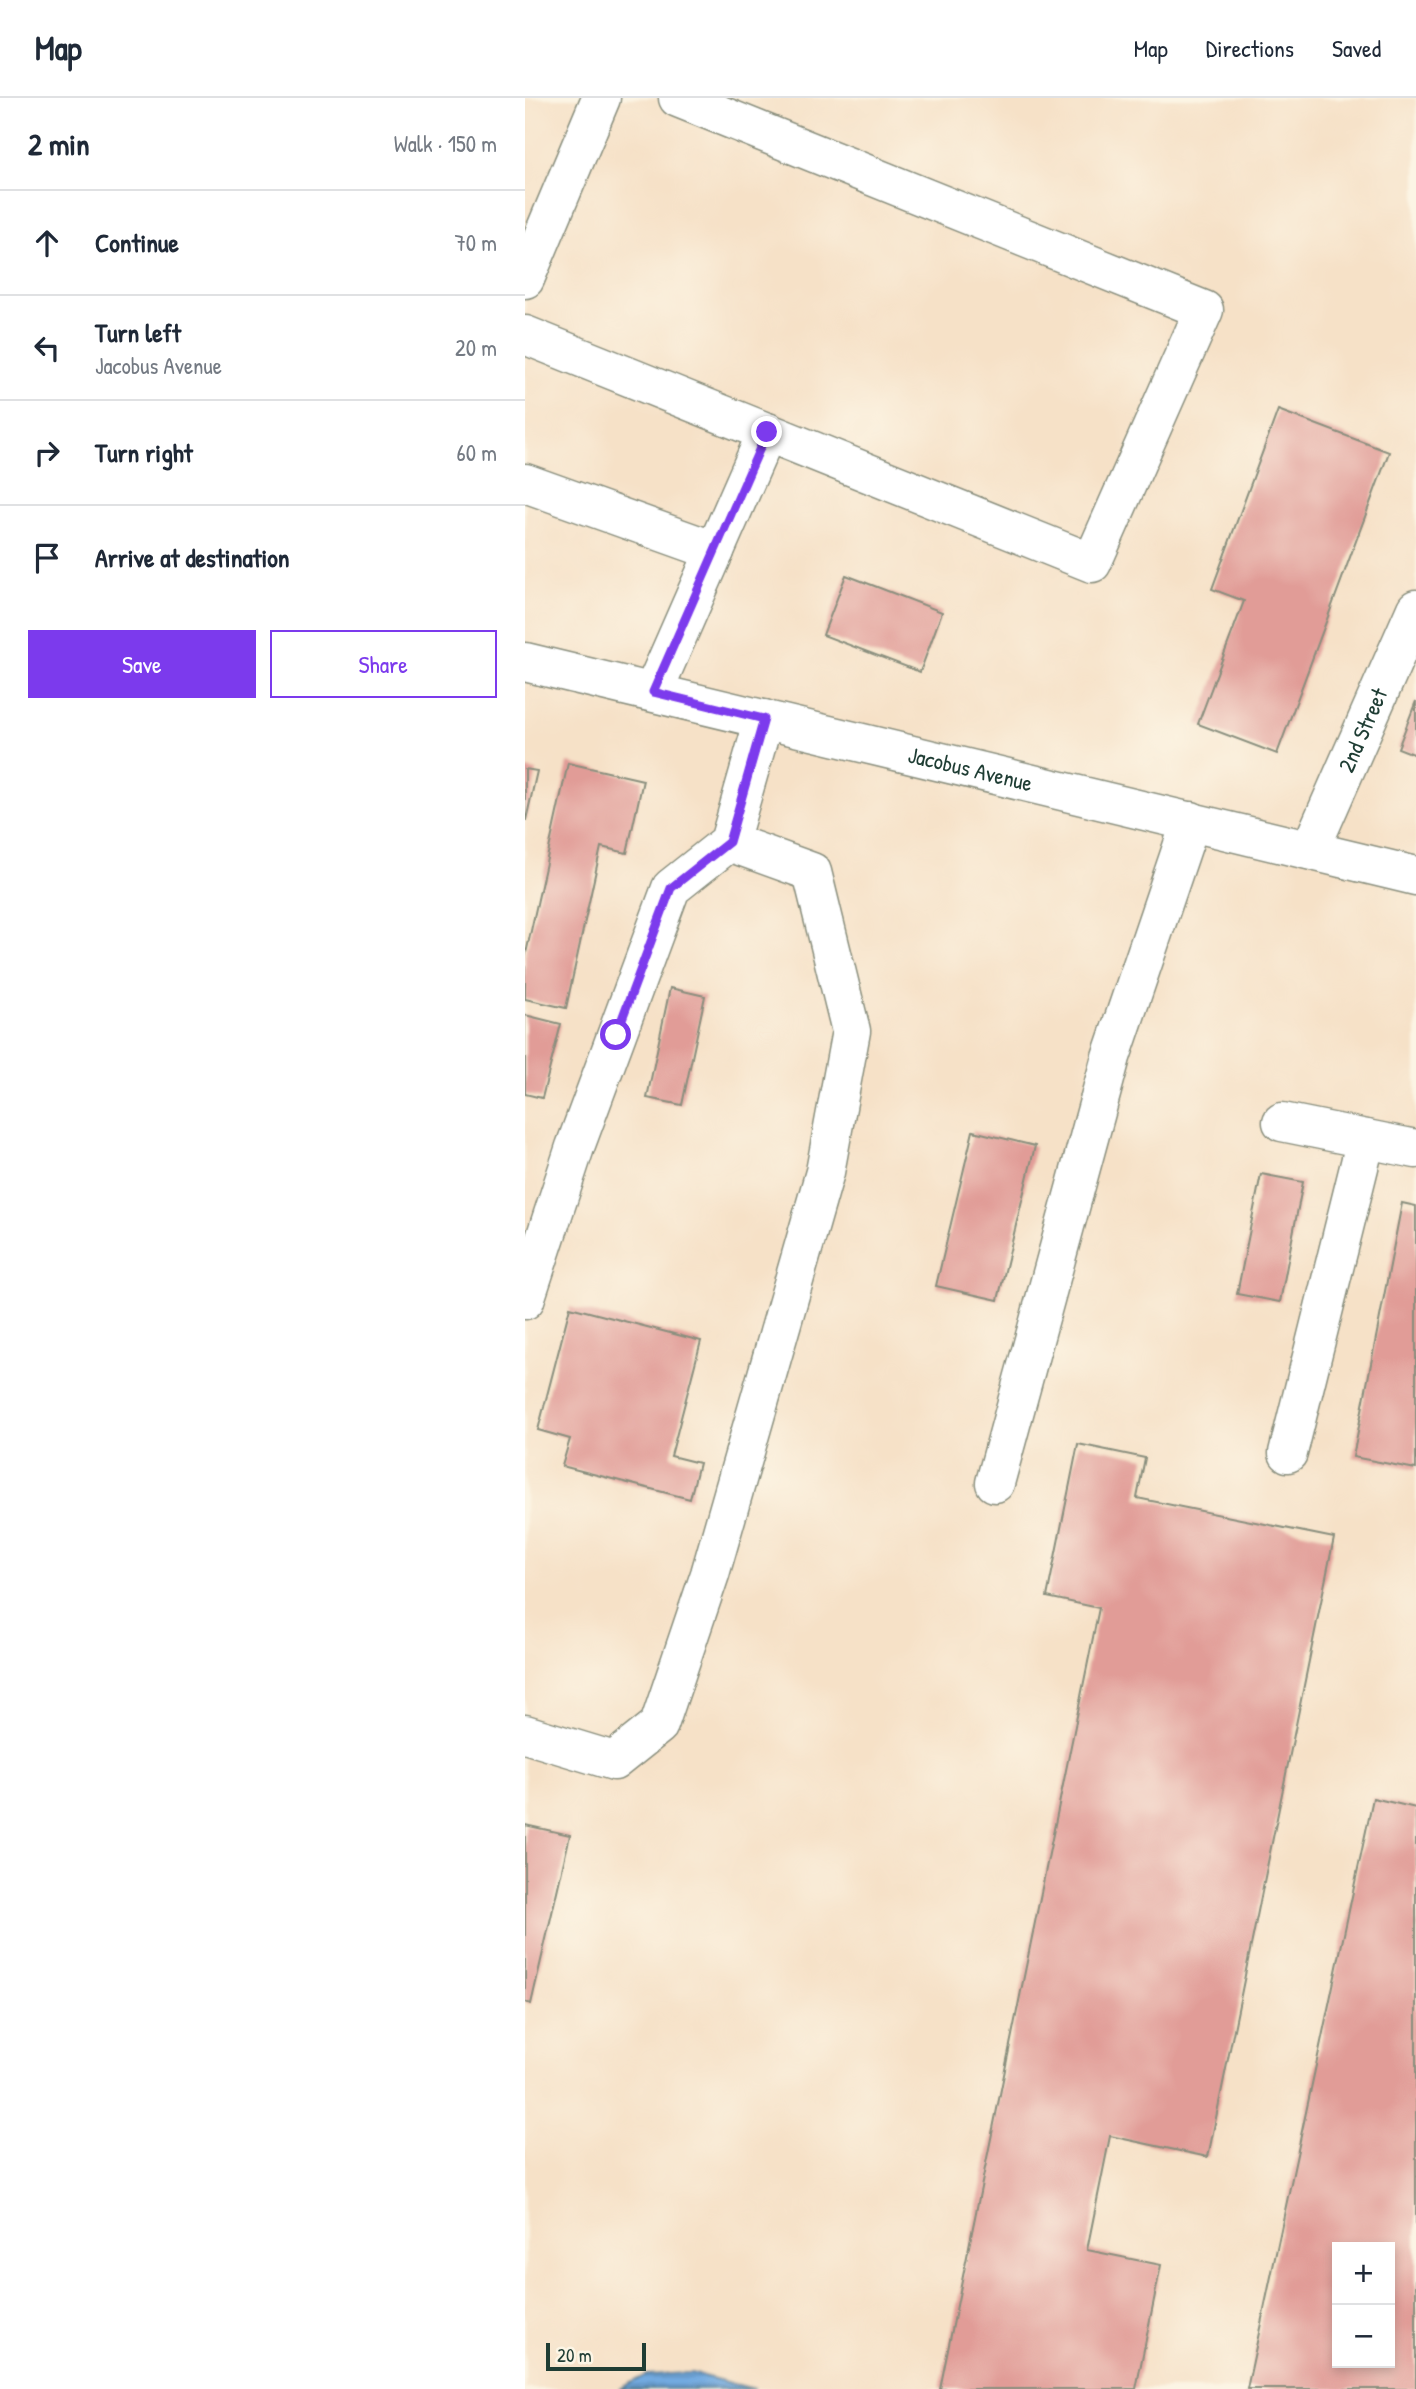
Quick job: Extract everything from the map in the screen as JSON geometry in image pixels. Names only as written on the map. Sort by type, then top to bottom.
[{"type":"street","points":[[525,279],[601,98]]},
{"type":"street","points":[[525,335],[1092,563],[1204,310],[678,98]]},
{"type":"street","points":[[653,692],[767,432]]},
{"type":"street","points":[[525,483],[715,551]]},
{"type":"street","name":"2nd Street","points":[[1310,850],[1416,609]]},
{"type":"street","name":"Jacobus Avenue","points":[[525,662],[1416,876]]},
{"type":"street","points":[[525,1300],[575,1147],[671,888],[729,842],[764,719]]},
{"type":"street","points":[[995,1483],[1111,1057],[1191,821]]},
{"type":"street","points":[[525,1734],[614,1761],[659,1724],[710,1574],[825,1172],[851,1031],[812,872],[729,842]]},
{"type":"street","points":[[1282,1122],[1416,1149]]},
{"type":"street","points":[[1288,1453],[1366,1139]]},
{"type":"water","points":[[691,2373],[754,2389],[619,2389],[646,2375]]},
{"type":"building","points":[[1278,410],[1389,452],[1277,754],[1198,724],[1244,601],[1212,589]]},
{"type":"building","points":[[846,575],[942,612],[920,672],[823,635]]},
{"type":"building","points":[[1416,701],[1416,755],[1398,748]]},
{"type":"building","points":[[568,763],[643,780],[627,853],[601,847],[566,1008],[525,999],[525,958]]},
{"type":"building","points":[[525,769],[537,771],[526,820],[525,820]]},
{"type":"building","points":[[670,988],[705,996],[682,1105],[647,1098]]},
{"type":"building","points":[[525,1015],[561,1024],[542,1098],[525,1094]]},
{"type":"building","points":[[973,1131],[1035,1146],[998,1300],[936,1286]]},
{"type":"building","points":[[1261,1174],[1303,1182],[1280,1302],[1237,1294]]},
{"type":"building","points":[[1402,1203],[1416,1206],[1416,1469],[1353,1457]]},
{"type":"building","points":[[570,1307],[701,1341],[671,1456],[699,1463],[690,1499],[562,1466],[570,1439],[538,1430]]},
{"type":"building","points":[[1078,1444],[1145,1458],[1137,1498],[1334,1538],[1208,2157],[1110,2136],[1087,2250],[1161,2265],[1136,2389],[940,2389],[1099,1608],[1047,1597]]},
{"type":"building","points":[[1373,1798],[1416,1808],[1416,2389],[1247,2389]]},
{"type":"building","points":[[525,1825],[570,1835],[531,2004],[525,2002]]},
{"type":"route","points":[[616,1035],[671,888],[729,842],[764,719],[653,692],[767,432]]}]
